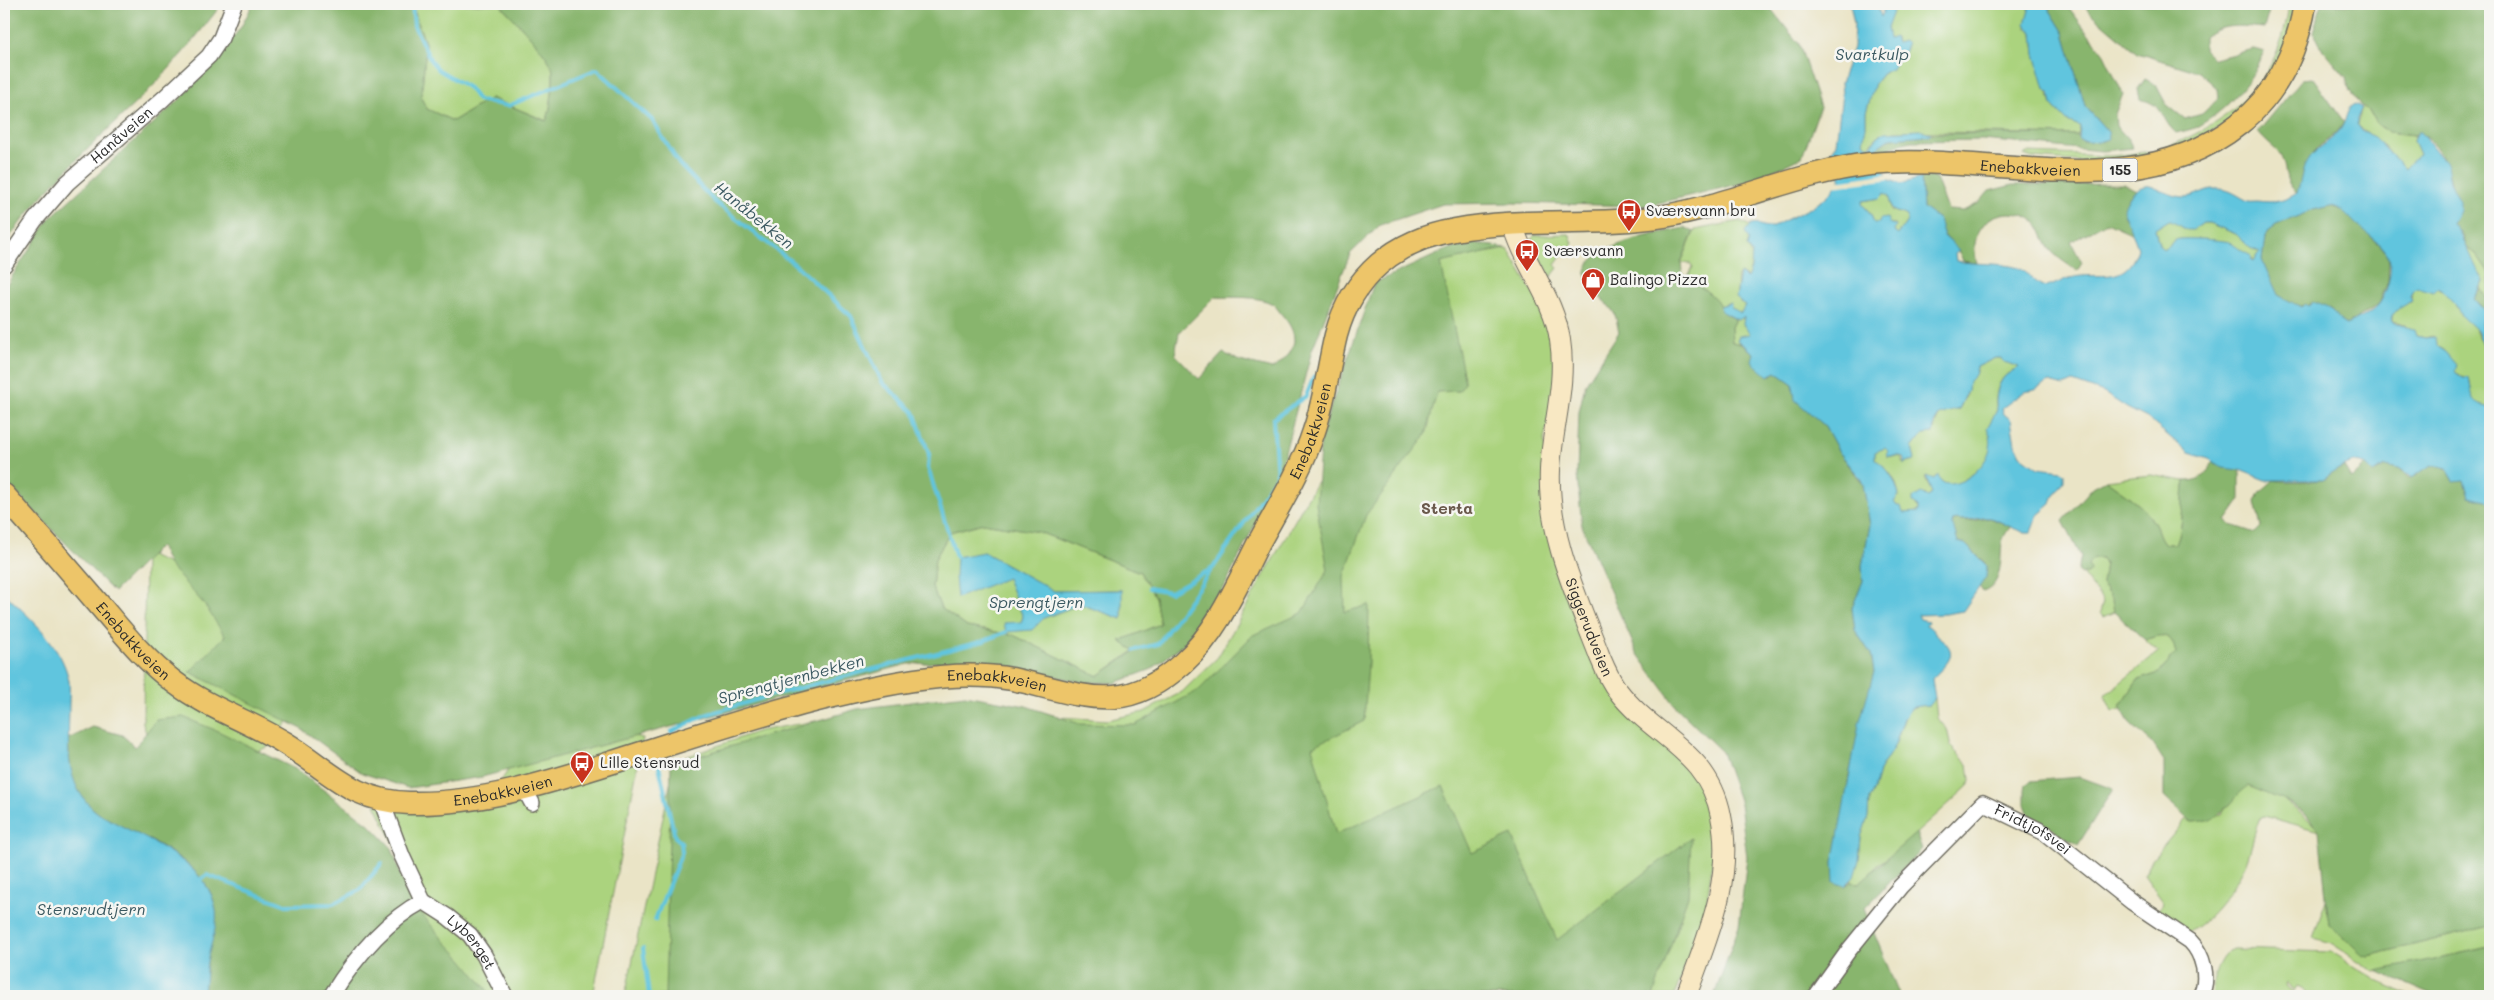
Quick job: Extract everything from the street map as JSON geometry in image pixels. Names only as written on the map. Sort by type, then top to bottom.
[{"type":"main road","name":"Enebakkveien","points":[[4,495],[126,637],[167,677],[198,698],[281,740],[349,788],[381,800],[408,803],[528,795],[783,709],[900,682],[943,676],[977,675],[1013,680],[1065,694],[1106,699],[1123,696],[1154,684],[1181,665],[1204,639],[1229,599],[1292,482],[1316,426],[1339,325],[1359,284],[1385,257],[1419,239],[1450,230],[1512,223],[1628,220],[1662,216],[1704,208],[1845,168],[1917,162],[2100,171],[2148,166],[2180,158],[2229,132],[2266,98],[2290,60],[2305,4]]},
{"type":"main road","name":"Siggerudveien","points":[[1512,223],[1520,246],[1550,304],[1560,338],[1563,373],[1552,444],[1550,480],[1555,526],[1567,567],[1600,656],[1613,685],[1624,699],[1695,761],[1713,790],[1721,814],[1724,854],[1717,907],[1710,933],[1686,996]]},
{"type":"street","name":"Hanåveien","points":[[4,265],[35,220],[67,183],[163,100],[209,56],[220,38],[234,4]]},
{"type":"street","points":[[331,996],[351,965],[371,942],[388,925],[423,901],[402,856],[381,800]]},
{"type":"street","name":"Fridtjofsvei","points":[[1816,996],[1849,950],[1900,887],[1984,804],[2045,834],[2132,902],[2190,941],[2197,948],[2201,957],[2204,984],[2200,996]]},
{"type":"street","name":"Lyberget","points":[[423,901],[448,917],[470,935],[484,955],[505,996]]},
{"type":"green space","points":[[4,4],[222,4],[189,46],[153,86],[56,181],[4,245]]},
{"type":"green space","points":[[253,4],[412,4],[426,46],[421,98],[427,109],[453,121],[491,98],[546,121],[552,94],[552,67],[537,44],[500,4],[1767,4],[1799,44],[1820,107],[1802,157],[1752,181],[1645,206],[1513,203],[1443,204],[1380,225],[1350,254],[1312,350],[1279,475],[1216,604],[1186,642],[1152,669],[1115,683],[1081,682],[980,660],[908,664],[482,777],[408,788],[362,773],[300,728],[190,672],[225,636],[204,604],[169,565],[160,546],[114,592],[4,481],[4,289],[49,219],[180,99],[214,63],[241,27]],"holes":[[[1215,297],[1252,298],[1273,304],[1293,331],[1294,338],[1291,351],[1272,369],[1240,361],[1223,353],[1199,379],[1175,354],[1179,333]],[[983,523],[1039,532],[1140,572],[1155,597],[1160,624],[1120,641],[1135,651],[1098,676],[1013,635],[967,627],[941,608],[932,587],[935,559],[950,532]]]},
{"type":"green space","points":[[412,4],[500,4],[537,44],[552,67],[552,94],[547,121],[491,98],[453,121],[427,109],[421,98],[426,46]]},
{"type":"green space","points":[[1887,4],[2028,4],[2029,10],[2026,27],[2033,33],[2035,54],[2052,105],[2067,121],[2080,126],[2078,135],[1896,131],[1880,134],[1868,147],[1862,140],[1866,127],[1866,112],[1875,83],[1895,60],[1906,56],[1904,53],[1907,45],[1903,42],[1897,43],[1896,38],[1889,39],[1890,6]]},
{"type":"green space","points":[[2046,4],[2066,4],[2104,54],[2123,94],[2115,114],[2116,126],[2128,139],[2133,148],[2102,151],[1982,140],[1911,141],[1893,146],[1885,155],[1877,152],[1879,146],[1890,138],[1929,135],[1931,133],[2078,135],[2078,138],[2083,141],[2104,141],[2108,132],[2085,106],[2064,33]]},
{"type":"green space","points":[[2085,4],[2269,4],[2270,7],[2264,28],[2225,27],[2204,37],[2204,49],[2214,59],[2254,49],[2264,52],[2253,74],[2228,104],[2196,127],[2176,133],[2155,105],[2140,99],[2138,89],[2145,79],[2156,85],[2166,104],[2185,119],[2202,114],[2219,98],[2218,89],[2199,72],[2137,53],[2088,11]]},
{"type":"green space","points":[[2289,4],[2299,4],[2279,66],[2234,119],[2169,153],[2164,148],[2211,125],[2232,111],[2249,95],[2264,76],[2275,55],[2284,31]]},
{"type":"green space","points":[[2322,4],[2490,5],[2490,274],[2477,255],[2467,247],[2463,236],[2453,224],[2458,215],[2453,192],[2447,168],[2436,147],[2428,138],[2418,132],[2415,135],[2388,132],[2375,122],[2369,111],[2360,105],[2348,85],[2346,77],[2323,50],[2313,31]]},
{"type":"green space","points":[[2313,78],[2344,122],[2313,153],[2297,193],[2290,185],[2280,155],[2258,132],[2302,79]]},
{"type":"green space","points":[[2362,108],[2369,111],[2373,119],[2382,128],[2393,133],[2415,135],[2413,141],[2419,154],[2408,168],[2401,167],[2385,147],[2363,131],[2357,124]]},
{"type":"green space","points":[[2026,153],[2111,156],[2149,153],[2148,158],[2116,164],[2032,158],[2024,155]]},
{"type":"green space","points":[[1921,178],[1936,178],[1948,210],[1963,211],[1979,203],[1989,191],[2013,185],[2124,184],[2136,190],[2128,199],[2124,217],[2132,228],[2133,234],[2107,222],[2071,242],[2082,263],[2077,271],[2052,252],[2040,229],[2030,218],[2017,214],[2003,214],[1990,219],[1981,228],[1975,247],[1977,263],[1963,261],[1957,249],[1943,233],[1939,220],[1923,208]]},
{"type":"green space","points":[[1885,193],[1889,196],[1891,210],[1907,216],[1907,221],[1898,235],[1894,232],[1895,224],[1874,223],[1871,214],[1862,204],[1863,201],[1880,198]]},
{"type":"green space","points":[[2330,206],[2343,210],[2388,255],[2388,282],[2379,304],[2347,325],[2341,322],[2330,308],[2310,302],[2307,306],[2296,306],[2277,295],[2262,260],[2267,232],[2276,225],[2313,210]]},
{"type":"green space","points":[[2169,220],[2193,230],[2203,223],[2209,223],[2236,234],[2250,248],[2260,252],[2254,262],[2250,255],[2244,254],[2230,243],[2194,239],[2176,240],[2163,250],[2159,245],[2155,229]]},
{"type":"green space","points":[[1740,221],[1750,226],[1747,229],[1749,240],[1747,246],[1752,261],[1748,278],[1741,273],[1738,276],[1737,291],[1740,302],[1745,305],[1741,313],[1736,312],[1728,303],[1720,306],[1711,295],[1687,278],[1693,267],[1691,264],[1681,263],[1695,230]]},
{"type":"green space","points":[[1685,228],[1694,231],[1681,262],[1682,272],[1716,300],[1721,311],[1735,319],[1731,327],[1732,342],[1741,344],[1754,353],[1753,356],[1771,376],[1776,372],[1793,384],[1796,400],[1825,426],[1839,452],[1863,484],[1870,525],[1862,566],[1863,581],[1852,608],[1855,630],[1871,654],[1874,672],[1849,775],[1844,815],[1833,863],[1845,886],[1851,882],[1859,883],[1916,833],[1922,849],[1864,909],[1900,996],[1714,996],[1739,926],[1747,857],[1740,803],[1722,752],[1678,709],[1637,653],[1582,526],[1577,475],[1579,412],[1585,385],[1619,332],[1616,317],[1611,308],[1587,282],[1588,265],[1596,256],[1626,242]]},
{"type":"green space","points":[[1569,234],[1573,243],[1568,252],[1565,251],[1555,265],[1558,268],[1551,277],[1531,240],[1535,235]]},
{"type":"green space","points":[[1475,243],[1506,248],[1441,263],[1465,383],[1459,391],[1437,392],[1426,435],[1366,515],[1344,576],[1345,612],[1369,605],[1368,664],[1364,721],[1312,747],[1336,834],[1443,786],[1472,853],[1512,835],[1557,940],[1691,838],[1688,896],[1653,996],[665,996],[671,764],[857,709],[965,695],[1026,706],[1080,724],[1135,725],[1199,690],[1253,635],[1302,613],[1328,570],[1316,504],[1321,435],[1374,283],[1449,249]]},
{"type":"green space","points":[[2467,247],[2477,255],[2490,274],[2490,304],[2481,288],[2484,281]]},
{"type":"green space","points":[[1508,249],[1549,321],[1557,377],[1544,440],[1579,629],[1698,777],[1711,806],[1715,845],[1705,914],[1674,996],[625,996],[675,761],[759,731],[940,699],[1006,702],[1060,717],[1107,720],[1144,712],[1182,692],[1218,657],[1329,460],[1429,262]]},
{"type":"green space","points":[[2417,287],[2442,289],[2455,304],[2462,317],[2473,325],[2488,359],[2490,408],[2479,405],[2472,399],[2470,382],[2454,371],[2455,364],[2444,350],[2437,346],[2432,336],[2425,338],[2417,336],[2415,332],[2401,323],[2393,321],[2393,313],[2402,304],[2411,302],[2412,292]]},
{"type":"green space","points":[[2481,288],[2490,304],[2490,326],[2481,322],[2485,318],[2485,310],[2474,299]]},
{"type":"green space","points":[[1743,317],[1744,326],[1750,333],[1746,336],[1739,336],[1737,340],[1741,344],[1732,342],[1731,327],[1735,319],[1738,320]]},
{"type":"green space","points":[[1995,358],[2002,358],[2005,362],[2020,367],[2006,375],[1998,387],[1996,396],[1997,410],[1988,428],[1991,443],[1988,457],[1973,474],[1954,485],[1945,484],[1936,476],[1934,479],[1925,477],[1932,493],[1928,497],[1925,494],[1916,506],[1919,507],[1919,512],[1903,513],[1894,502],[1898,497],[1897,485],[1888,471],[1875,459],[1875,451],[1885,448],[1888,451],[1887,456],[1902,457],[1902,463],[1915,460],[1912,448],[1923,434],[1933,433],[1936,421],[1940,415],[1959,409],[1967,394],[1969,381],[1975,375],[1977,367]]},
{"type":"green space","points":[[2213,461],[2218,465],[2240,470],[2240,501],[2226,521],[2231,525],[2255,533],[2261,527],[2255,502],[2259,493],[2274,480],[2320,480],[2344,467],[2351,479],[2366,465],[2376,472],[2385,466],[2399,469],[2409,478],[2416,476],[2429,465],[2440,467],[2448,472],[2453,480],[2464,480],[2469,497],[2490,502],[2490,926],[2368,956],[2362,954],[2329,924],[2319,831],[2306,814],[2292,804],[2248,786],[2218,815],[2211,819],[2192,822],[2164,797],[2164,761],[2153,744],[2129,722],[2120,706],[2138,680],[2159,673],[2176,654],[2172,641],[2166,636],[2157,636],[2145,640],[2114,612],[2112,600],[2102,584],[2105,563],[2102,558],[2094,558],[2088,564],[2090,570],[2087,574],[2082,574],[2078,571],[2081,556],[2063,521],[2093,487],[2106,480],[2145,510],[2165,544],[2176,544],[2181,528],[2185,481],[2199,479],[2208,470]]},
{"type":"green space","points":[[2151,475],[2185,481],[2181,528],[2176,544],[2165,544],[2145,510],[2106,480]]},
{"type":"green space","points":[[1989,518],[2011,526],[2005,534],[2003,541],[1997,578],[1989,589],[1983,592],[1979,586],[1986,577],[1985,563],[1965,544],[1958,542],[1951,524],[1955,519],[1970,521]]},
{"type":"green space","points":[[983,523],[1039,532],[1140,572],[1155,597],[1160,624],[1120,641],[1135,650],[1098,676],[1013,635],[967,627],[941,608],[932,587],[935,559],[950,532]],"holes":[[[984,552],[1054,591],[1121,590],[1122,619],[1080,604],[1044,618],[1032,630],[1021,622],[1023,617],[1007,577],[993,582]]]},
{"type":"green space","points":[[145,554],[349,638],[270,746],[206,771],[148,740],[143,723]]},
{"type":"green space","points":[[2094,558],[2102,558],[2105,563],[2102,584],[2112,600],[2114,612],[2103,617],[2100,613],[2103,602],[2082,574],[2088,573],[2088,564]]},
{"type":"green space","points":[[2161,635],[2172,641],[2176,654],[2159,673],[2138,680],[2120,706],[2122,709],[2112,711],[2105,695],[2158,652],[2145,640]]},
{"type":"green space","points":[[1935,698],[1937,718],[1947,729],[1951,747],[1968,764],[1970,780],[1968,786],[1898,850],[1877,865],[1868,877],[1858,883],[1851,882],[1859,860],[1861,837],[1868,817],[1869,799],[1879,771],[1895,745],[1907,711],[1916,706],[1929,705]]},
{"type":"green space","points":[[502,709],[643,738],[593,996],[276,996],[402,886],[407,870],[375,804],[494,791],[509,769]]},
{"type":"green space","points":[[183,717],[220,732],[297,770],[369,824],[392,848],[407,896],[492,996],[203,996],[206,966],[216,920],[215,906],[211,893],[203,881],[184,861],[159,845],[111,821],[83,799],[75,785],[71,772],[68,739],[93,727],[122,735],[135,747],[156,720]]},
{"type":"green space","points":[[2080,777],[2113,789],[2078,845],[2029,815],[2025,804],[2025,791],[2026,785],[2030,781]]},
{"type":"green space","points":[[2248,786],[2269,793],[2287,803],[2304,815],[2319,831],[2264,816],[2260,817],[2246,863],[2236,882],[2214,911],[2189,932],[2155,913],[2164,903],[2144,875],[2152,860],[2186,819],[2192,822],[2222,814],[2234,796]]},
{"type":"green space","points":[[2326,900],[2329,924],[2368,956],[2490,926],[2490,947],[2375,972],[2331,943],[2313,938]]},
{"type":"green space","points":[[2490,947],[2490,996],[2436,996],[2377,971]]},
{"type":"green space","points":[[2234,949],[2332,952],[2379,982],[2411,996],[2310,996],[2303,988],[2297,986],[2294,991],[2286,982],[2285,985],[2297,996],[2213,996],[2214,976],[2220,962],[2224,956]]},
{"type":"water","name":"Svartkulp","points":[[1850,4],[1877,4],[1881,17],[1883,13],[1882,4],[1887,4],[1893,12],[1887,28],[1889,39],[1895,37],[1897,43],[1904,41],[1907,44],[1904,53],[1905,58],[1898,60],[1892,69],[1884,72],[1875,83],[1866,112],[1863,142],[1870,147],[1880,134],[1885,132],[1920,130],[1931,133],[1929,135],[1890,138],[1879,146],[1875,153],[1890,180],[1901,184],[1921,178],[1923,208],[1939,220],[1944,236],[1959,250],[1955,253],[1956,261],[2019,268],[2045,287],[2070,278],[2110,275],[2126,269],[2138,249],[2124,210],[2130,196],[2138,189],[2148,186],[2181,197],[2189,197],[2210,189],[2223,189],[2248,201],[2268,202],[2288,198],[2297,193],[2303,170],[2309,158],[2340,130],[2349,108],[2355,104],[2362,108],[2357,124],[2363,132],[2374,137],[2405,169],[2419,154],[2413,141],[2418,132],[2421,132],[2447,165],[2450,182],[2460,202],[2460,211],[2453,224],[2462,237],[2484,281],[2474,299],[2486,313],[2481,323],[2484,335],[2490,342],[2490,374],[2488,359],[2477,331],[2462,317],[2455,304],[2439,287],[2434,292],[2417,287],[2410,296],[2412,301],[2397,310],[2392,319],[2395,323],[2415,330],[2417,336],[2425,338],[2434,337],[2437,346],[2446,352],[2457,365],[2454,371],[2463,378],[2469,378],[2473,399],[2479,405],[2490,408],[2490,502],[2469,497],[2464,480],[2454,481],[2447,469],[2431,465],[2412,478],[2399,469],[2385,466],[2373,473],[2364,464],[2352,463],[2322,480],[2265,480],[2240,470],[2223,468],[2209,459],[2189,453],[2147,418],[2104,393],[2073,382],[2064,386],[2049,382],[2035,390],[2024,392],[2002,408],[2004,414],[2011,420],[2015,444],[2020,455],[2038,468],[2064,473],[2064,481],[2053,497],[2051,504],[2038,515],[2031,532],[2021,531],[1990,518],[1955,519],[1952,522],[1958,542],[1965,544],[1987,566],[1986,577],[1963,611],[1918,615],[1920,619],[1928,621],[1926,625],[1947,644],[1950,650],[1949,660],[1932,679],[1935,698],[1929,705],[1912,707],[1904,718],[1895,745],[1879,771],[1869,799],[1868,817],[1861,837],[1859,860],[1854,877],[1845,886],[1834,882],[1833,863],[1859,724],[1874,672],[1871,654],[1855,630],[1852,608],[1863,581],[1862,566],[1870,525],[1863,484],[1839,452],[1825,426],[1795,400],[1793,384],[1776,372],[1768,376],[1752,362],[1754,353],[1737,340],[1739,336],[1750,334],[1743,324],[1744,317],[1738,320],[1721,311],[1720,306],[1730,303],[1732,308],[1741,313],[1745,305],[1736,298],[1740,273],[1747,278],[1751,269],[1752,253],[1747,247],[1749,240],[1745,232],[1748,228],[1751,225],[1773,227],[1811,207],[1827,196],[1841,178],[1828,161],[1827,156],[1836,144],[1842,94],[1841,83],[1853,47],[1854,24]],"holes":[[[1885,193],[1889,196],[1892,209],[1907,216],[1907,221],[1898,235],[1894,232],[1896,226],[1889,223],[1887,218],[1880,219],[1879,223],[1874,223],[1871,214],[1862,204],[1863,201],[1880,198]],[[2330,206],[2342,210],[2382,247],[2390,261],[2389,281],[2385,294],[2379,304],[2364,316],[2346,325],[2325,305],[2312,301],[2308,306],[2305,304],[2301,307],[2278,295],[2262,260],[2267,232],[2276,225],[2313,210]],[[2169,220],[2187,230],[2193,230],[2203,223],[2209,223],[2236,234],[2250,248],[2260,252],[2254,262],[2251,260],[2252,256],[2229,242],[2193,239],[2176,240],[2163,250],[2159,245],[2155,229]],[[1995,358],[2002,358],[2004,362],[2019,367],[2005,376],[2000,384],[1997,395],[1997,410],[1987,428],[1991,441],[1988,454],[1972,475],[1961,481],[1951,484],[1943,482],[1938,475],[1934,479],[1926,476],[1932,494],[1928,497],[1921,493],[1913,498],[1913,503],[1919,507],[1919,512],[1903,513],[1901,506],[1897,506],[1894,502],[1899,495],[1893,479],[1884,466],[1875,459],[1875,452],[1885,448],[1888,451],[1887,456],[1901,456],[1904,459],[1904,465],[1906,462],[1915,460],[1912,448],[1923,434],[1933,433],[1934,423],[1939,415],[1959,409],[1968,390],[1969,381],[1975,375],[1977,367]]]},
{"type":"water","points":[[2028,4],[2046,4],[2064,33],[2085,106],[2108,132],[2109,139],[2098,142],[2079,140],[2080,126],[2067,121],[2052,105],[2050,94],[2045,89],[2035,54],[2033,33],[2025,24],[2029,10]]},
{"type":"water","name":"Sprengtjern","points":[[984,552],[1054,591],[1122,590],[1122,619],[1080,604],[1044,618],[1032,630],[1006,632],[1004,623],[1021,622],[1023,617],[1007,578],[957,598],[956,557]]},
{"type":"water","name":"Stensrudtjern","points":[[4,593],[52,643],[65,668],[69,681],[68,734],[70,763],[78,790],[86,802],[98,813],[166,850],[182,861],[197,874],[208,888],[215,905],[216,919],[207,962],[203,996],[4,996]]},
{"type":"pier","points":[[1890,173],[1891,179],[1833,187],[1836,181]]},
{"type":"waterway","name":"Hanåbekken","points":[[412,4],[414,26],[431,61],[439,70],[469,88],[478,100],[508,106],[597,69],[652,120],[679,164],[715,202],[797,266],[851,316],[882,382],[914,412],[929,454],[928,468],[956,557]]},
{"type":"waterway","points":[[1149,588],[1170,592],[1213,568],[1277,475],[1273,419],[1306,396],[1314,376]]},
{"type":"waterway","points":[[1135,650],[1158,644],[1211,570]]},
{"type":"waterway","name":"Sprengtjernbekken","points":[[671,732],[705,715],[776,694],[984,641],[1006,632]]},
{"type":"waterway","points":[[655,920],[682,852],[681,842],[675,837],[658,762]]},
{"type":"waterway","name":"Sprengtjernbekken","points":[[201,879],[207,875],[286,905],[333,904],[360,890],[382,863]]},
{"type":"waterway","points":[[643,948],[649,996]]},
{"type":"place","name":"Sværsvann bru","points":[[1629,232]]},
{"type":"place","name":"Sværsvann","points":[[1527,272]]},
{"type":"place","name":"Balingo Pizza","points":[[1593,301]]},
{"type":"place","name":"Lille Stensrud","points":[[582,784]]},
{"type":"district","name":"Sterta","points":[[1447,508]]}]
